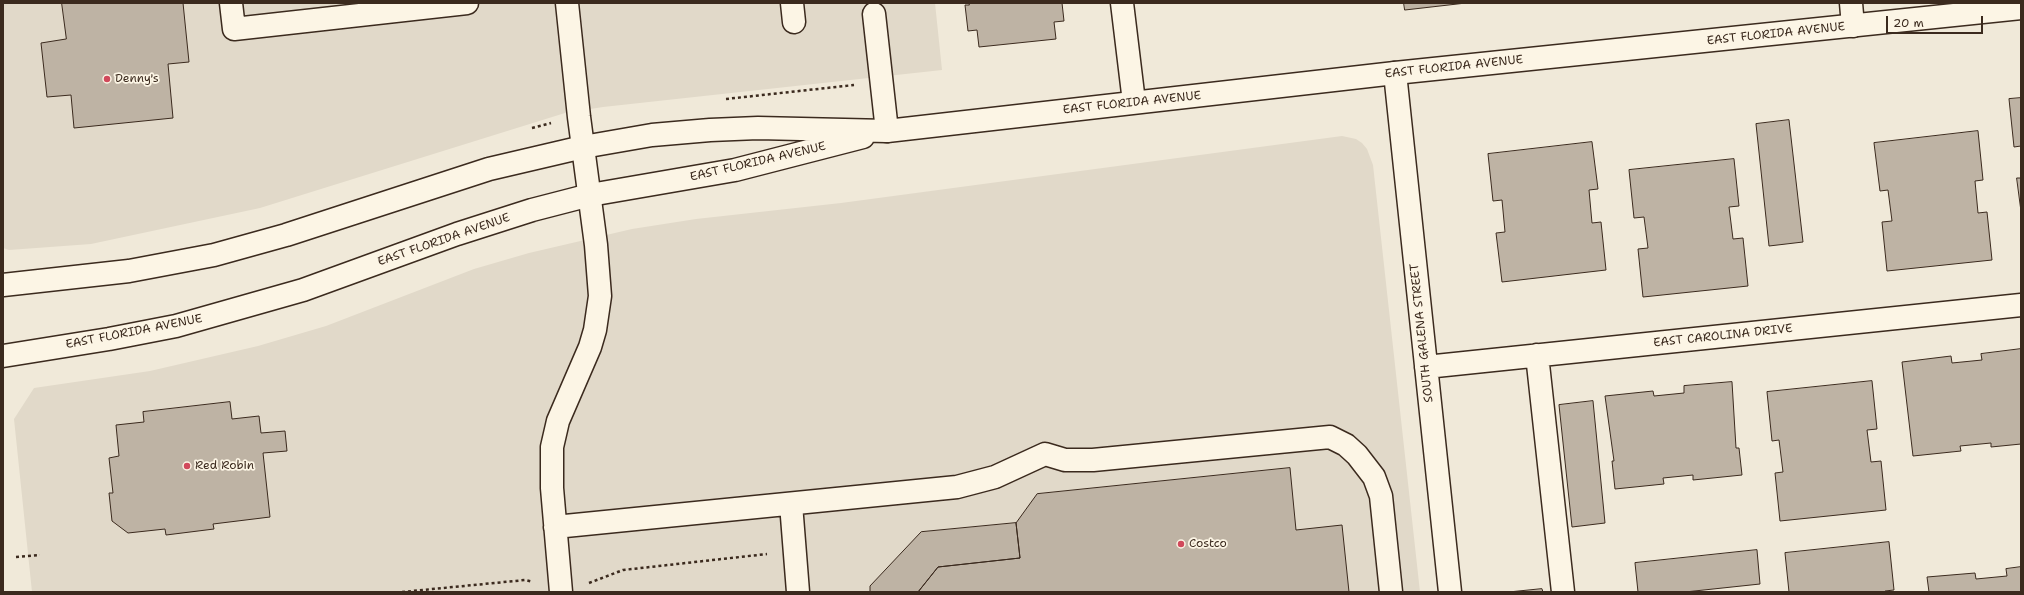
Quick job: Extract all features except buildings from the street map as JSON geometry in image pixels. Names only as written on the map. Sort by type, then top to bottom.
[{"type":"main road","points":[[231,3],[234,29],[467,3]]},
{"type":"main road","points":[[561,592],[551,474],[554,436],[563,408],[590,347],[598,313],[599,279],[590,195],[582,147],[567,3]]},
{"type":"main road","points":[[1122,3],[1134,102]]},
{"type":"main road","points":[[1851,3],[1853,26]]},
{"type":"main road","name":"EAST FLORIDA AVENUE","points":[[3,356],[109,339],[212,316],[303,290],[505,218],[590,195],[735,170],[887,131],[1395,73],[2021,8]]},
{"type":"main road","points":[[874,14],[887,131]]},
{"type":"main road","name":"SOUTH GALENA STREET","points":[[1395,73],[1450,592]]},
{"type":"main road","name":"EAST FLORIDA AVENUE","points":[[3,285],[129,272],[214,256],[286,235],[489,169],[582,147],[652,135],[710,130],[783,128],[887,131]]},
{"type":"main road","name":"EAST CAROLINA DRIVE","points":[[1426,367],[2021,305]]},
{"type":"main road","points":[[1537,355],[1563,592]]},
{"type":"main road","points":[[555,527],[791,504],[971,484],[995,477],[1045,454],[1065,460],[1094,460],[1330,437],[1346,445],[1357,455],[1374,477],[1381,496],[1391,592]]},
{"type":"main road","points":[[791,504],[798,592]]},
{"type":"path","points":[[587,584],[623,570],[771,554]]},
{"type":"path","points":[[16,557],[40,555]]},
{"type":"path","points":[[402,592],[525,580],[537,583]]},
{"type":"shaded area","points":[[3,3],[935,3],[942,70],[603,107],[565,113],[260,208],[91,244],[9,250],[3,248]]},
{"type":"shaded area","points":[[1342,136],[1356,139],[1362,143],[1367,149],[1373,165],[1420,592],[32,592],[14,419],[34,388],[150,371],[258,346],[326,326],[474,269],[529,253],[632,229],[696,219],[841,203]]},
{"type":"place","name":"Denny's","points":[[107,79]]},
{"type":"place","name":"Red Robin","points":[[187,466]]},
{"type":"place","name":"Costco","points":[[1181,544]]}]
